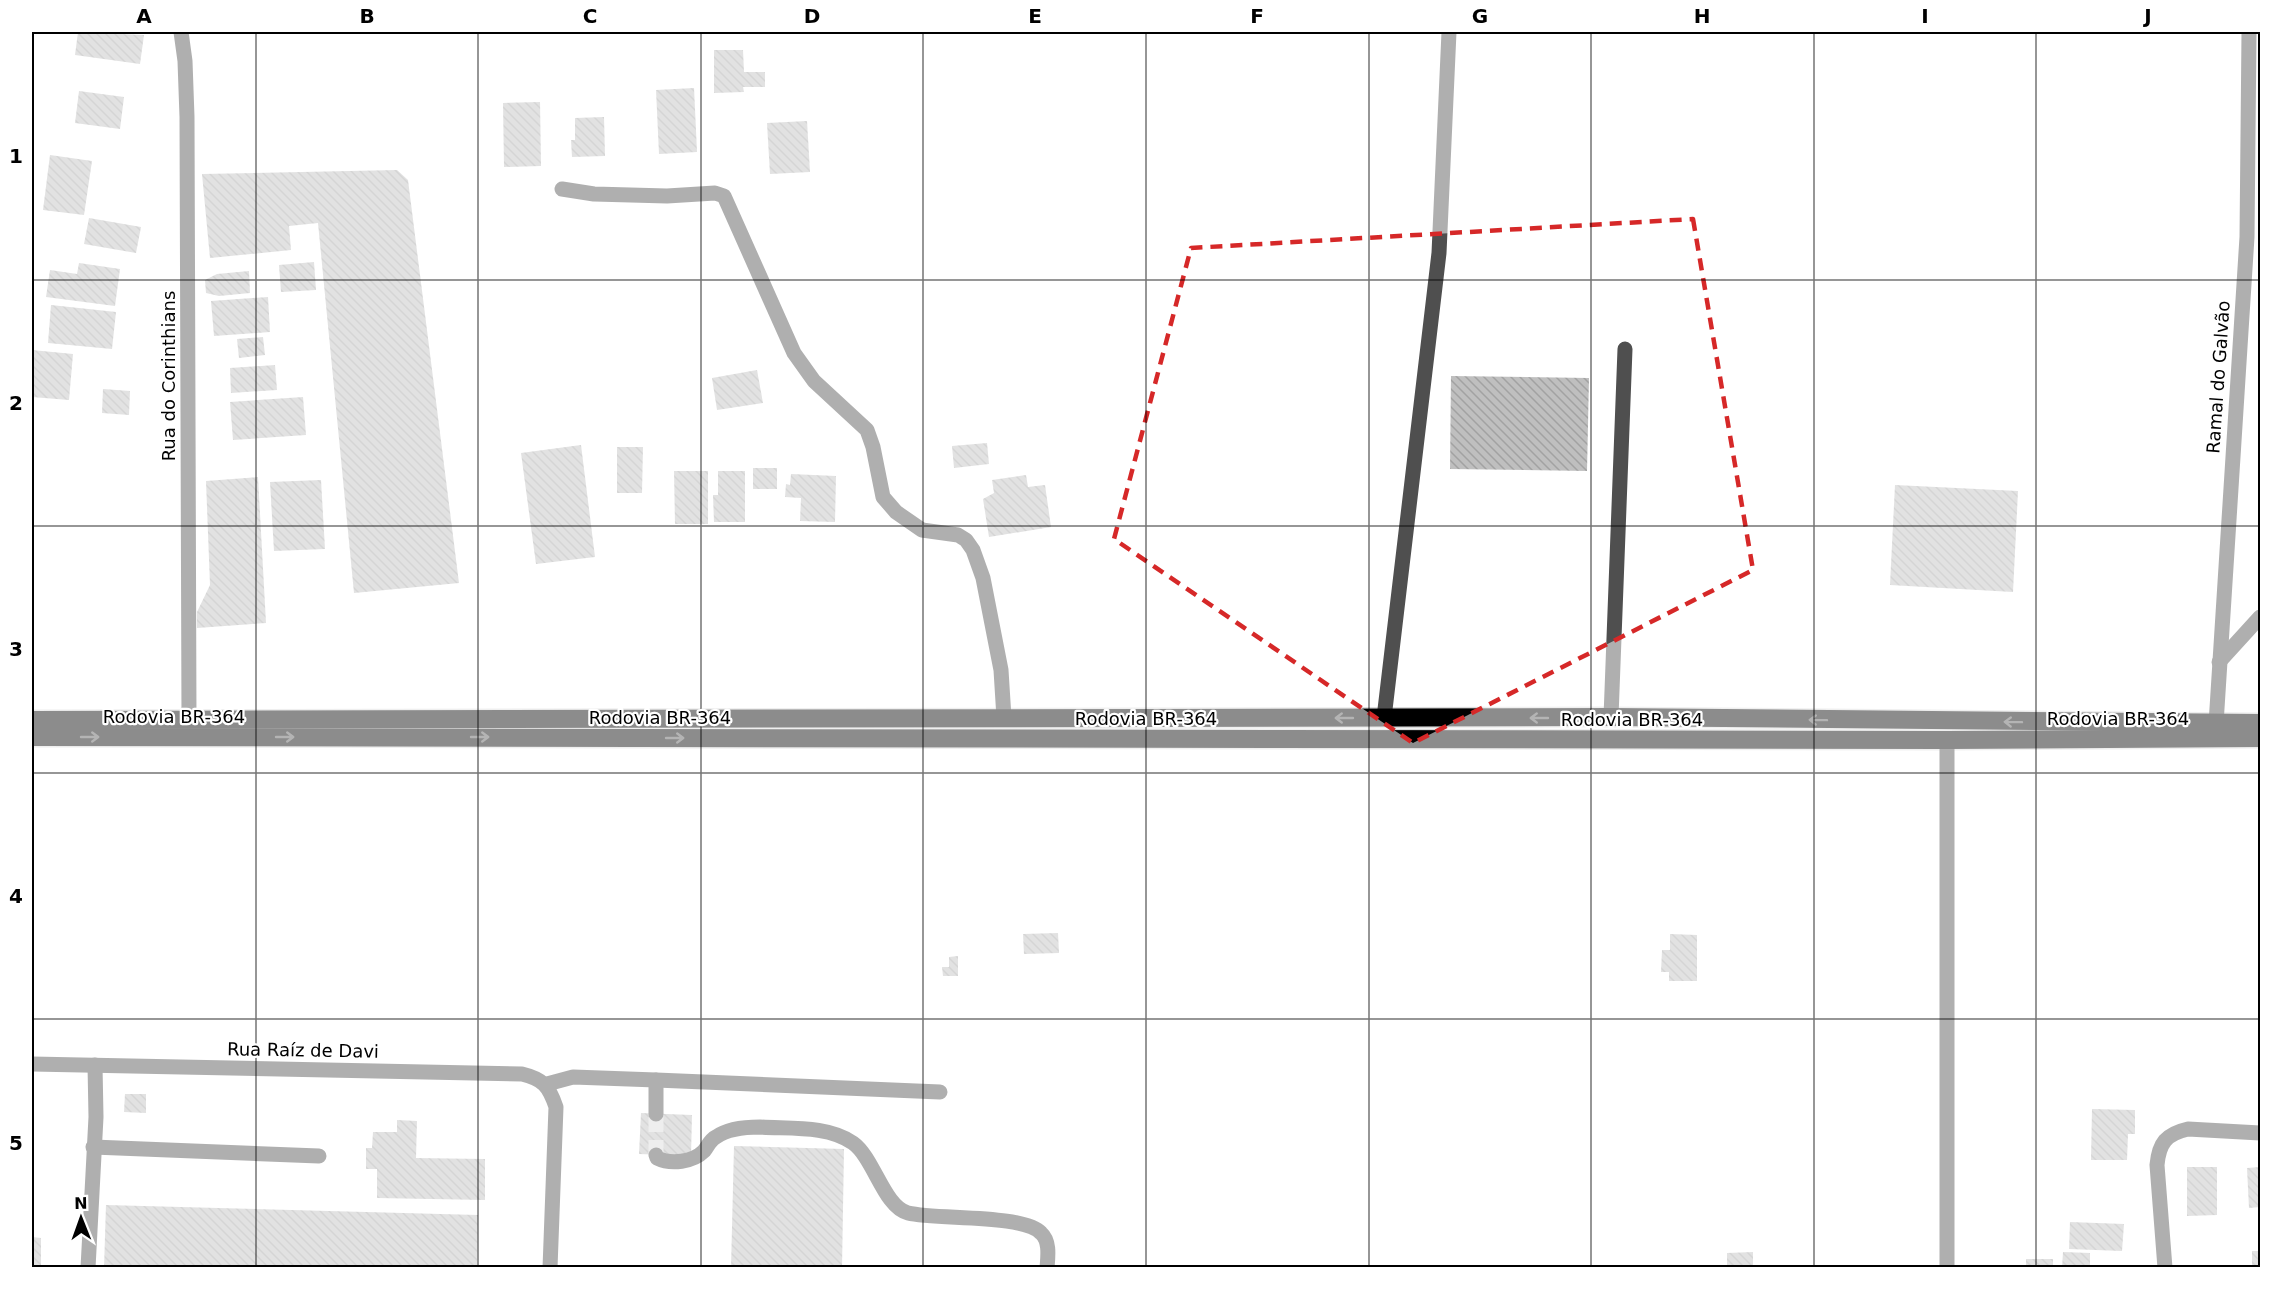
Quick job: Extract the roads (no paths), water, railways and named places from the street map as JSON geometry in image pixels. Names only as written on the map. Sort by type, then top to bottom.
[{"type":"highway","points":[[32,720],[1611,717],[2260,723]]},
{"type":"highway","name":"Rodovia BR-364","points":[[32,736],[1947,740],[2260,738]]},
{"type":"street","name":"Rua do Corinthians","points":[[181,32],[185,62],[187,117],[189,721]]},
{"type":"street","points":[[1384,718],[1439,253],[1449,32]]},
{"type":"street","name":"Ramal do Galvão","points":[[2216,724],[2247,237],[2249,32]]},
{"type":"street","points":[[562,189],[594,194],[667,196],[715,193],[724,196],[794,352],[814,381],[867,430],[884,497],[896,512],[915,525],[934,533],[957,535],[966,540],[973,550],[983,578],[1001,669],[1004,718]]},
{"type":"street","points":[[1611,717],[1625,349]]},
{"type":"street","points":[[2219,662],[2260,617]]},
{"type":"street","points":[[1947,740],[1947,1268]]},
{"type":"street","name":"Rua Raíz de Davi","points":[[32,1064],[522,1074],[539,1078],[547,1084]]},
{"type":"street","points":[[88,1268],[95,1065]]},
{"type":"street","points":[[550,1268],[556,1107],[547,1084],[573,1077],[940,1092]]},
{"type":"street","points":[[656,1080],[656,1114]]},
{"type":"street","points":[[656,1155],[657,1158],[665,1161],[693,1158],[716,1137],[734,1130],[756,1127],[835,1134],[853,1143],[870,1161],[888,1197],[904,1212],[924,1216],[1008,1221],[1029,1226],[1041,1233],[1047,1244],[1047,1268]]},
{"type":"street","points":[[2165,1268],[2157,1165],[2162,1142],[2177,1131],[2218,1129],[2260,1133]]},
{"type":"street","points":[[93,1147],[319,1156]]},
{"type":"tunnel","points":[[656,1114],[656,1155]]}]
